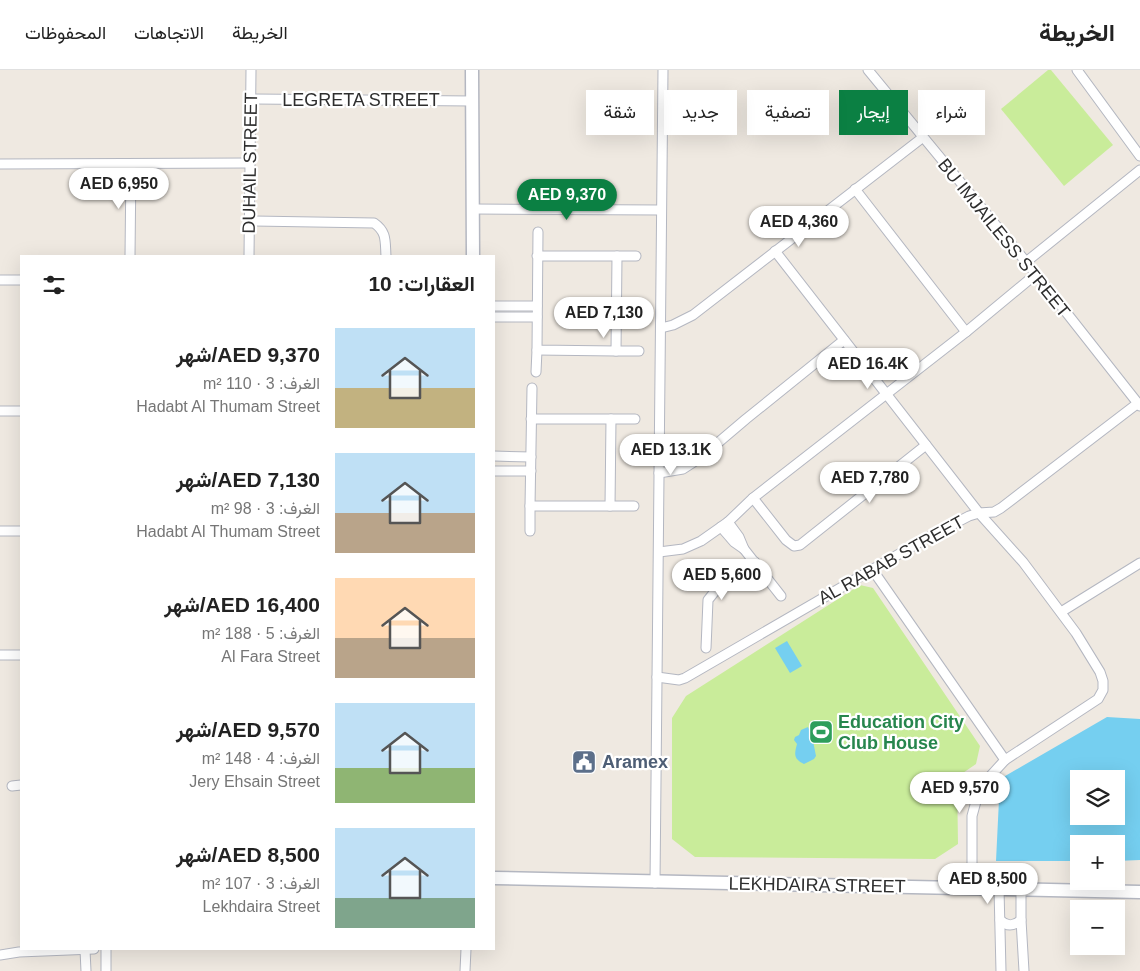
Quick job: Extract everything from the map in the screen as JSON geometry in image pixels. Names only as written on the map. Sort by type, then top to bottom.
[{"type":"street","name":"DUHAIL STREET","points":[[249,255],[251,70]]},
{"type":"street","points":[[472,70],[473,255]]},
{"type":"street","points":[[655,882],[663,70]]},
{"type":"street","name":"BU IMJAILESS STREET","points":[[868,70],[922,138],[1036,274],[1139,405]]},
{"type":"street","points":[[1076,70],[1140,156]]},
{"type":"street","name":"LEGRETA STREET","points":[[250,99],[472,101]]},
{"type":"street","points":[[661,328],[673,325],[693,315],[922,138]]},
{"type":"street","points":[[0,164],[249,163]]},
{"type":"street","points":[[130,255],[131,164]]},
{"type":"street","points":[[1026,262],[1140,170]]},
{"type":"street","points":[[855,189],[966,332]]},
{"type":"street","points":[[474,209],[661,210]]},
{"type":"street","points":[[249,222],[374,223],[381,228],[385,236],[386,255]]},
{"type":"street","points":[[536,372],[538,232]]},
{"type":"street","points":[[775,251],[980,513],[1013,548],[1076,633],[1100,672],[1103,681],[1103,690],[1098,699],[1005,760],[984,783],[974,804],[972,816],[972,888]]},
{"type":"street","points":[[537,256],[636,256]]},
{"type":"street","points":[[616,351],[617,256]]},
{"type":"street","points":[[659,552],[691,546],[724,524],[753,498],[966,332],[1036,274]]},
{"type":"street","points":[[0,280],[20,280]]},
{"type":"street","points":[[495,306],[537,306]]},
{"type":"street","points":[[495,317],[537,317]]},
{"type":"street","points":[[659,472],[682,469],[700,458],[844,340]]},
{"type":"street","points":[[536,350],[639,351]]},
{"type":"street","points":[[530,531],[532,388]]},
{"type":"street","name":"AL RABAB STREET","points":[[657,677],[679,680],[685,678],[925,539],[969,516],[994,512],[1139,405]]},
{"type":"street","points":[[0,411],[20,411]]},
{"type":"street","points":[[531,419],[635,419]]},
{"type":"street","points":[[610,506],[611,419]]},
{"type":"street","points":[[753,498],[786,540],[794,546],[800,545],[926,444]]},
{"type":"street","points":[[495,456],[531,456]]},
{"type":"street","points":[[495,471],[531,471]]},
{"type":"street","points":[[530,506],[634,506]]},
{"type":"street","points":[[724,524],[734,542],[744,549],[781,596]]},
{"type":"street","points":[[0,531],[20,531]]},
{"type":"street","points":[[706,648],[708,600],[716,590],[754,562]]},
{"type":"street","points":[[1061,612],[1140,563]]},
{"type":"street","points":[[872,569],[1005,760]]},
{"type":"street","points":[[0,656],[20,656]]},
{"type":"street","name":"LEKHDAIRA STREET","points":[[495,878],[1140,892]]},
{"type":"street","points":[[999,889],[1001,971]]},
{"type":"street","points":[[1021,889],[1020,920],[1024,971]]},
{"type":"street","points":[[1000,920],[1013,925],[1020,920]]},
{"type":"street","points":[[0,955],[19,952],[66,950]]},
{"type":"street","points":[[86,971],[90,950]]},
{"type":"street","points":[[106,950],[106,971]]},
{"type":"street","points":[[465,971],[466,950]]},
{"type":"green space","points":[[1048,70],[1051,70],[1113,145],[1064,186],[1001,109]]},
{"type":"green space","name":"Education City Club House","points":[[860,585],[873,588],[980,746],[976,764],[957,777],[958,844],[935,859],[695,857],[672,839],[672,718],[686,696]]},
{"type":"water","points":[[787,641],[802,666],[790,673],[775,648]]},
{"type":"water","points":[[1107,717],[1140,719],[1140,860],[1125,861],[1125,835],[1070,835],[1070,861],[996,861],[1000,779]]},
{"type":"water","points":[[808,727],[812,736],[816,737],[813,741],[816,756],[804,764],[796,756],[797,744],[794,740],[801,730]]},
{"type":"place","name":"Education City Club House","points":[[821,732]]},
{"type":"place","name":"Aramex","points":[[584,762]]}]
